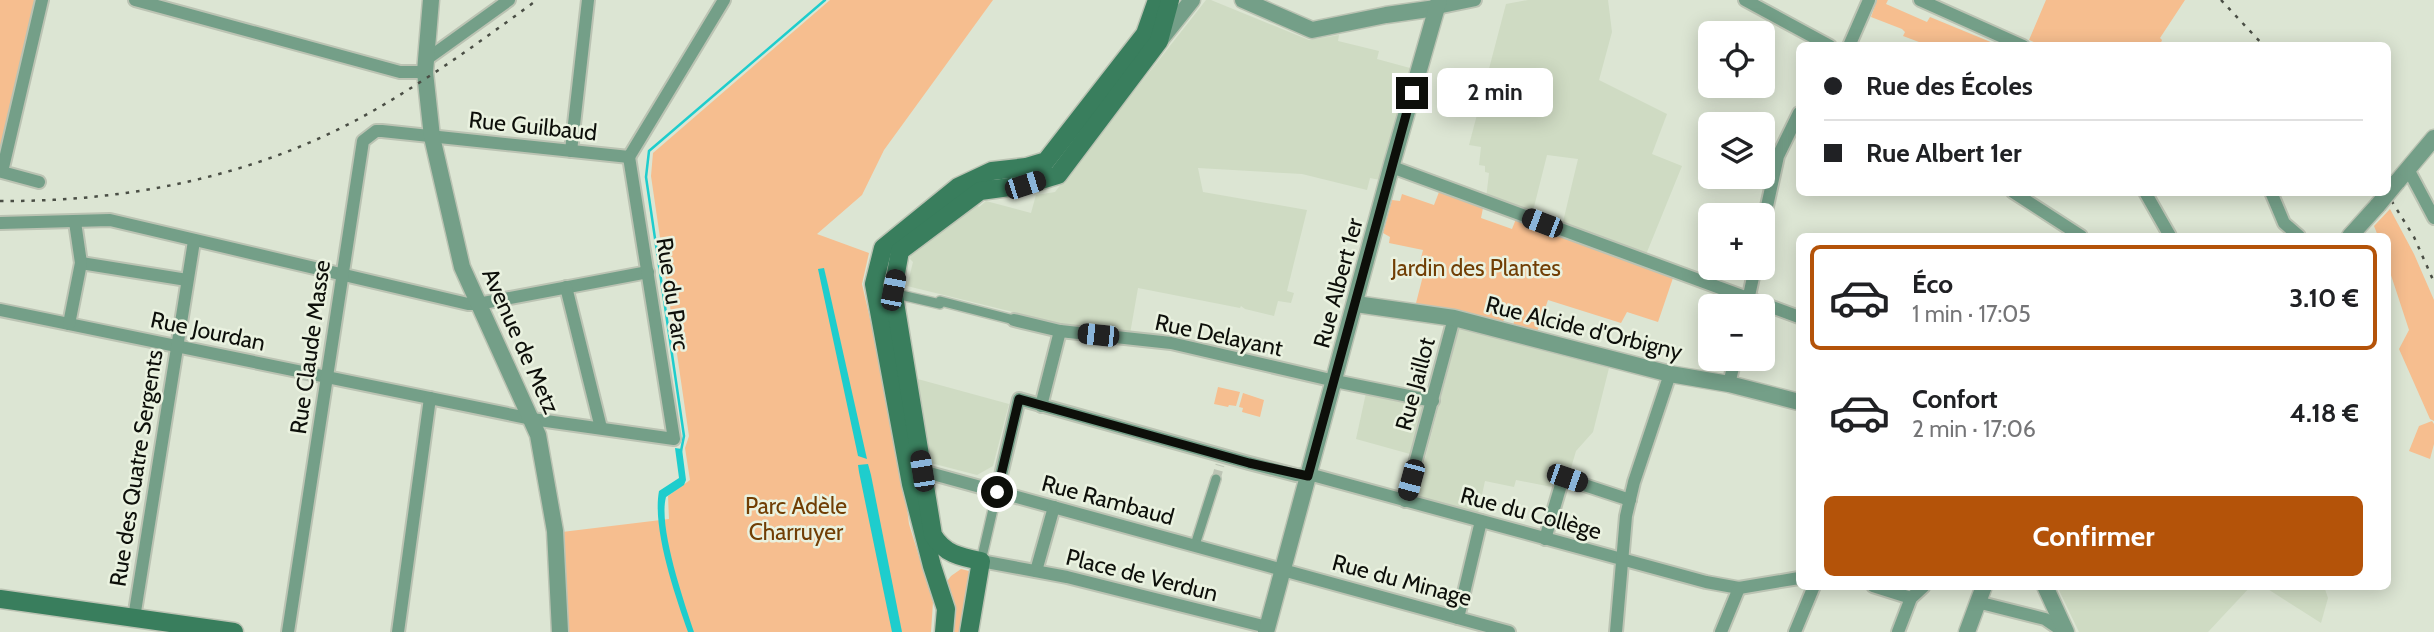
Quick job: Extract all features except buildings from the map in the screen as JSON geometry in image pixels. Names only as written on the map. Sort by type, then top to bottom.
[{"type":"main road","points":[[944,632],[946,609],[911,484],[874,284],[883,248],[958,187],[992,171],[1026,167],[1046,161],[1144,34],[1157,0]]},
{"type":"main road","points":[[969,632],[981,561],[943,549],[933,535],[893,290],[900,251],[980,191],[1025,185],[1058,175],[1159,41],[1170,0]]},
{"type":"main road","points":[[937,580],[960,556]]},
{"type":"main road","points":[[0,599],[233,632]]},
{"type":"street","points":[[39,182],[2,172],[42,0]]},
{"type":"street","points":[[135,0],[153,2],[400,72],[426,65],[509,0]]},
{"type":"street","name":"Avenue de Metz","points":[[431,0],[426,65],[432,137],[457,251],[478,304],[538,435],[555,531],[560,632]]},
{"type":"street","points":[[571,151],[589,0]]},
{"type":"street","points":[[629,157],[724,0]]},
{"type":"street","points":[[1159,41],[1192,0]]},
{"type":"street","points":[[1243,0],[1312,30],[1438,4],[1475,0]]},
{"type":"street","points":[[1745,0],[1823,42]]},
{"type":"street","points":[[1851,42],[1870,0]]},
{"type":"street","points":[[1920,0],[2015,42]]},
{"type":"street","name":"Rue Albert 1er","points":[[1267,630],[1438,4]]},
{"type":"street","points":[[1397,13],[1430,27]]},
{"type":"street","points":[[1768,203],[1778,156],[1796,119]]},
{"type":"street","name":"Rue Claude Masse","points":[[288,632],[363,141],[376,131],[432,137]]},
{"type":"street","name":"Rue Guilbaud","points":[[432,137],[629,157]]},
{"type":"street","points":[[2391,189],[2434,138]]},
{"type":"street","name":"Rue du Parc","points":[[629,157],[674,439]]},
{"type":"street","points":[[1392,167],[1724,294]]},
{"type":"street","points":[[2402,176],[2434,218]]},
{"type":"street","points":[[2019,196],[2076,233]]},
{"type":"street","points":[[2147,196],[2168,233]]},
{"type":"street","points":[[2273,196],[2284,223],[2296,233]]},
{"type":"street","points":[[2353,233],[2385,196]]},
{"type":"street","points":[[0,223],[110,220],[341,276],[478,304],[648,272]]},
{"type":"street","points":[[69,324],[82,263],[75,222]]},
{"type":"street","name":"Rue des Quatre Sergents","points":[[134,618],[194,241]]},
{"type":"street","points":[[82,263],[187,280]]},
{"type":"street","points":[[566,287],[600,428]]},
{"type":"street","name":"Rue Delayant","points":[[893,290],[914,298],[940,304],[940,301],[1060,331],[1171,343],[1433,401]]},
{"type":"street","name":"Rue Alcide d'Orbigny","points":[[1356,304],[1454,318],[1670,374],[1730,384],[1796,401]]},
{"type":"street","name":"Rue Jourdan","points":[[0,310],[532,419],[674,439]]},
{"type":"street","points":[[1775,311],[1796,316]]},
{"type":"street","name":"Rue Jaillot","points":[[1405,500],[1454,318]]},
{"type":"street","points":[[1041,406],[1060,331]]},
{"type":"street","points":[[1730,384],[1733,371]]},
{"type":"street","points":[[1616,632],[1630,500],[1670,374]]},
{"type":"street","points":[[398,632],[430,398]]},
{"type":"street","name":"Rue du Collège","points":[[997,492],[1019,399],[1221,460],[1316,476],[1706,582],[1739,588],[1796,578]]},
{"type":"street","name":"Rue Rambaud","points":[[922,471],[1283,570]]},
{"type":"street","points":[[1545,539],[1563,478],[1630,500]]},
{"type":"street","points":[[1195,545],[1216,479]]},
{"type":"street","points":[[981,561],[997,492]]},
{"type":"street","points":[[1036,571],[1054,508]]},
{"type":"street","points":[[1458,618],[1481,521]]},
{"type":"street","name":"Place de Verdun","points":[[981,561],[1117,589],[1267,630]]},
{"type":"street","name":"Rue du Minage","points":[[1283,570],[1509,632]]},
{"type":"street","points":[[1721,632],[1739,588]]},
{"type":"street","points":[[1795,632],[1812,590]]},
{"type":"street","points":[[1886,590],[1911,598]]},
{"type":"street","points":[[1898,632],[1911,598],[1920,590]]},
{"type":"street","points":[[1967,632],[1982,590]]},
{"type":"street","points":[[2047,590],[2065,632]]},
{"type":"street","points":[[1977,602],[2045,619],[2065,632]]},
{"type":"shaded area","points":[[1206,0],[1309,40],[1339,35],[1338,41],[1379,51],[1377,59],[1410,68],[1380,180],[1370,178],[1367,190],[1302,174],[1198,168],[1203,192],[1307,210],[1287,291],[1294,293],[1291,303],[1278,301],[1274,316],[1241,306],[1240,308],[1138,288],[1130,334],[1087,330],[907,286],[913,262],[911,255],[975,203],[979,207],[986,201],[1031,213],[1036,195],[1055,192]]},
{"type":"shaded area","points":[[1528,0],[1608,0],[1612,32],[1599,80],[1667,114],[1652,154],[1682,166],[1645,257],[1562,226],[1578,159],[1547,155],[1532,215],[1519,207],[1486,199],[1489,173],[1485,172],[1485,166],[1479,165],[1481,147],[1469,145],[1506,4]]},
{"type":"shaded area","points":[[1459,328],[1609,368],[1593,432],[1576,451],[1571,468],[1557,488],[1516,480],[1514,487],[1485,481],[1478,513],[1415,497]]},
{"type":"shaded area","points":[[914,378],[1009,404],[993,466],[977,475],[927,462]]},
{"type":"shaded area","points":[[1366,393],[1422,407],[1410,454],[1356,439]]},
{"type":"shaded area","points":[[2059,590],[2247,590],[2208,632],[2079,632]]},
{"type":"shaded area","points":[[2269,590],[2325,590],[2328,598],[2321,623]]},
{"type":"green space","points":[[0,0],[35,0],[0,155]]},
{"type":"green space","name":"Parc Adèle Charruyer","points":[[830,0],[993,0],[884,150],[862,195],[817,234],[869,253],[862,284],[899,445],[909,524],[933,602],[931,632],[567,632],[562,532],[669,519],[668,496],[690,480],[685,448],[689,436],[651,176],[653,153]]},
{"type":"green space","points":[[1877,0],[1888,0],[1886,4],[1927,22],[1930,17],[1991,42],[1919,42],[1903,36],[1905,32],[1902,29],[1871,17]]},
{"type":"green space","points":[[2046,0],[2185,0],[2160,38],[2161,42],[2029,40]]},
{"type":"green space","name":"Jardin des Plantes","points":[[1439,192],[1483,208],[1481,218],[1512,229],[1516,219],[1673,278],[1658,322],[1627,312],[1621,323],[1548,300],[1537,332],[1513,326],[1516,313],[1508,310],[1502,324],[1415,307],[1426,264],[1420,262],[1423,250],[1389,243],[1390,237],[1383,233],[1392,200],[1400,201],[1402,194],[1434,205]]},
{"type":"green space","points":[[2390,209],[2434,300],[2434,421],[2430,419],[2399,349],[2409,330],[2391,275],[2391,233],[2377,233],[2374,226]]},
{"type":"green space","points":[[1218,387],[1240,392],[1236,406],[1214,404]]},
{"type":"green space","points":[[1243,393],[1264,400],[1260,417],[1242,412],[1243,408],[1239,407]]},
{"type":"green space","points":[[2432,421],[2434,444],[2430,459],[2409,451],[2419,426]]},
{"type":"green space","points":[[961,569],[969,571],[974,584],[963,632],[951,632],[954,617],[945,584]]},
{"type":"water","points":[[824,268],[867,459],[858,456],[818,269]]},
{"type":"water","points":[[675,448],[682,449],[686,480],[684,485],[666,497],[664,510],[673,565],[694,632],[688,632],[677,600],[659,524],[659,491],[679,478]]},
{"type":"water","points":[[868,464],[902,632],[892,632],[859,472],[858,465]]},
{"type":"waterway","points":[[681,451],[684,436],[646,177],[649,151],[825,0]]},
{"type":"tunnel","points":[[1216,479],[1220,465]]},
{"type":"railway","points":[[0,201],[94,197],[141,191],[188,182],[278,155],[322,137],[387,103],[452,61],[537,0]]},
{"type":"railway","points":[[2221,0],[2260,42]]},
{"type":"railway","points":[[2388,196],[2414,237],[2434,282]]},
{"type":"route","points":[[997,492],[1019,399],[1249,463],[1308,476],[1412,93]]}]
